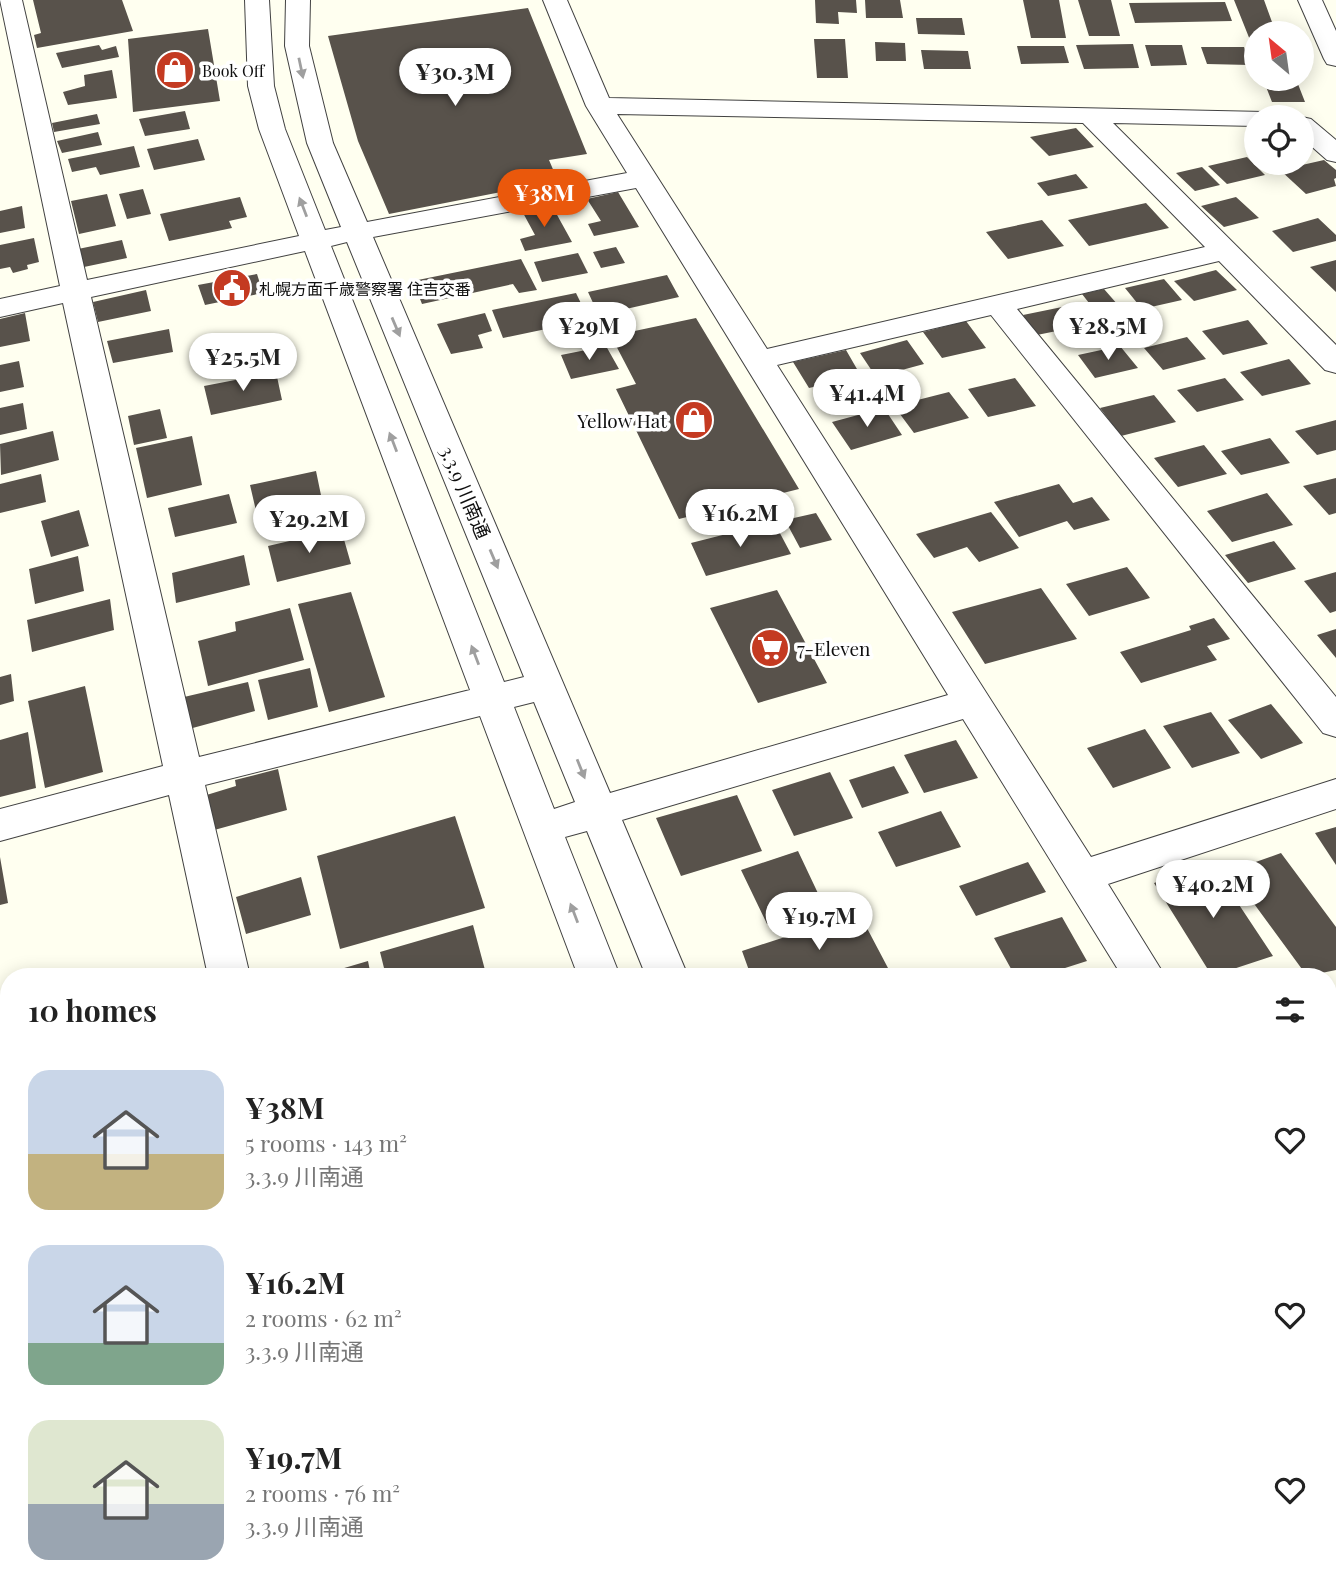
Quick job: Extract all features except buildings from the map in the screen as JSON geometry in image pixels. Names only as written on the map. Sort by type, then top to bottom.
[{"type":"street","points":[[10,0],[10,49],[75,293],[227,968]]},
{"type":"street","points":[[257,0],[261,86],[272,129],[596,968]]},
{"type":"street","name":"3.3.9 川南通","points":[[298,0],[297,46],[320,143],[664,968]]},
{"type":"street","points":[[555,0],[599,106],[1139,968]]},
{"type":"street","points":[[1310,0],[1336,59]]},
{"type":"street","points":[[599,106],[1244,118]]},
{"type":"street","points":[[1090,115],[1336,363]]},
{"type":"street","points":[[1314,118],[1336,119]]},
{"type":"street","points":[[1314,135],[1336,153]]},
{"type":"street","points":[[0,308],[316,240],[645,178]]},
{"type":"street","points":[[759,360],[1225,251]]},
{"type":"street","points":[[998,304],[1336,723]]},
{"type":"street","points":[[0,825],[547,685]]},
{"type":"street","points":[[542,828],[972,702]]},
{"type":"street","points":[[1082,876],[1336,794]]},
{"type":"place","name":"Book Off","points":[[175,70]]},
{"type":"place","name":"札幌方面千歳警察署 住吉交番","points":[[232,288]]},
{"type":"place","name":"Yellow Hat","points":[[694,420]]},
{"type":"place","name":"7-Eleven","points":[[770,648]]}]
